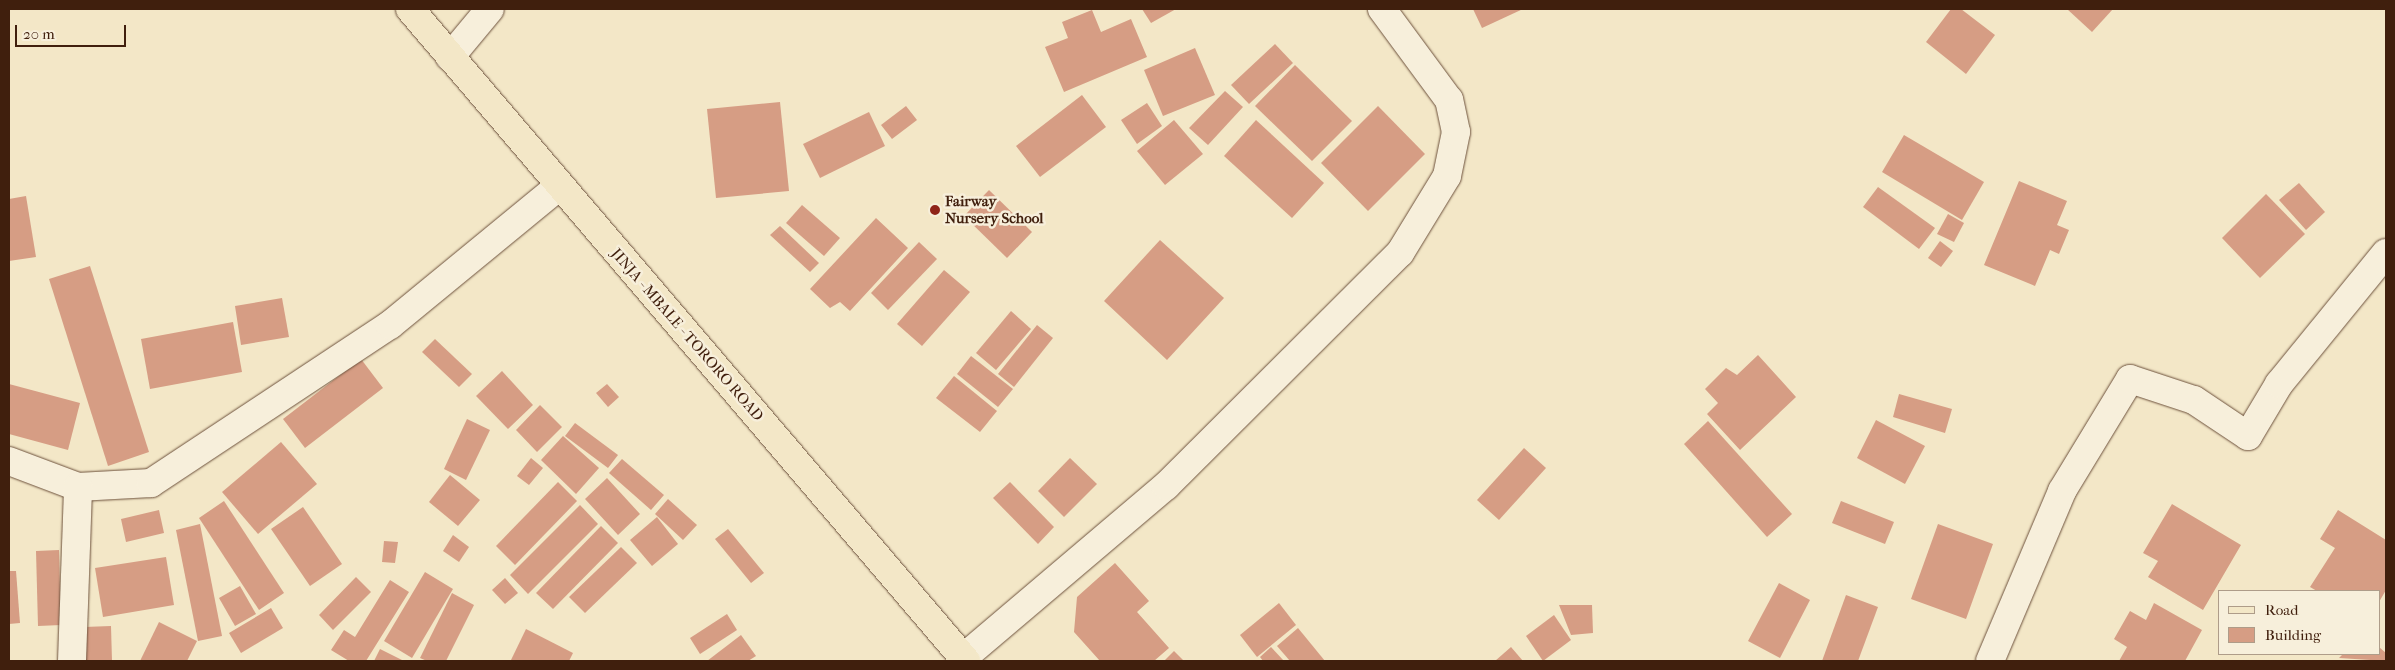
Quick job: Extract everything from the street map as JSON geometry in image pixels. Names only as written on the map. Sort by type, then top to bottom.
[{"type":"main road","name":"JINJA - MBALE - TORORO ROAD","points":[[410,9],[965,660]]},
{"type":"street","points":[[450,57],[490,9]]},
{"type":"street","points":[[965,660],[1166,486],[1400,253],[1448,176],[1456,132],[1448,100],[1382,9]]},
{"type":"street","points":[[9,461],[78,487],[151,483],[390,325],[559,186]]},
{"type":"street","points":[[1990,661],[2062,491],[2130,379],[2194,400],[2248,436],[2279,384],[2386,253]]},
{"type":"street","points":[[72,661],[78,487]]},
{"type":"building","points":[[1142,9],[1176,9],[1151,23]]},
{"type":"building","points":[[1473,9],[1523,9],[1482,28]]},
{"type":"building","points":[[1951,9],[1961,9],[1995,35],[1966,74],[1926,42]]},
{"type":"building","points":[[2067,9],[2113,9],[2092,32]]},
{"type":"building","points":[[1092,10],[1101,32],[1131,19],[1147,57],[1064,92],[1045,47],[1068,38],[1062,22]]},
{"type":"building","points":[[1275,44],[1293,63],[1249,104],[1231,85]]},
{"type":"building","points":[[1195,48],[1215,95],[1163,116],[1144,70]]},
{"type":"building","points":[[1295,65],[1352,121],[1312,161],[1255,106]]},
{"type":"building","points":[[1225,91],[1243,107],[1208,145],[1189,128]]},
{"type":"building","points":[[1082,95],[1106,127],[1040,177],[1016,146]]},
{"type":"building","points":[[780,102],[789,191],[716,198],[707,109]]},
{"type":"building","points":[[1147,103],[1162,126],[1137,144],[1121,120]]},
{"type":"building","points":[[906,106],[917,120],[892,139],[881,125]]},
{"type":"building","points":[[1378,106],[1425,154],[1368,211],[1321,163]]},
{"type":"building","points":[[869,112],[885,146],[820,178],[803,144]]},
{"type":"building","points":[[1174,120],[1203,154],[1165,185],[1137,151]]},
{"type":"building","points":[[1256,120],[1324,183],[1292,218],[1224,156]]},
{"type":"building","points":[[1904,135],[1984,182],[1962,220],[1882,172]]},
{"type":"building","points":[[2019,181],[2067,201],[2057,225],[2069,230],[2059,254],[2050,250],[2035,286],[1984,265]]},
{"type":"building","points":[[2299,183],[2325,212],[2306,230],[2279,200]]},
{"type":"building","points":[[1878,187],[1935,228],[1919,249],[1863,207]]},
{"type":"building","points":[[989,190],[1032,232],[1007,258],[964,216]]},
{"type":"building","points":[[2266,194],[2305,234],[2260,278],[2222,238]]},
{"type":"building","points":[[26,196],[36,257],[9,261],[9,199]]},
{"type":"building","points":[[802,205],[840,238],[824,256],[786,223]]},
{"type":"building","points":[[1948,214],[1964,223],[1954,242],[1937,234]]},
{"type":"building","points":[[876,218],[908,248],[850,311],[840,302],[830,308],[810,289]]},
{"type":"building","points":[[780,226],[819,263],[810,272],[770,235]]},
{"type":"building","points":[[1160,240],[1224,298],[1167,360],[1104,301]]},
{"type":"building","points":[[1940,241],[1953,251],[1941,267],[1928,258]]},
{"type":"building","points":[[919,242],[937,259],[888,310],[871,293]]},
{"type":"building","points":[[90,266],[149,452],[108,466],[49,279]]},
{"type":"building","points":[[944,270],[970,292],[922,346],[897,324]]},
{"type":"building","points":[[282,298],[289,337],[241,345],[235,306]]},
{"type":"building","points":[[1011,311],[1031,329],[996,370],[976,353]]},
{"type":"building","points":[[233,322],[242,372],[150,389],[141,339]]},
{"type":"building","points":[[1037,325],[1053,338],[1014,387],[998,374]]},
{"type":"building","points":[[435,339],[472,374],[459,387],[422,352]]},
{"type":"building","points":[[1758,355],[1796,397],[1740,450],[1707,414],[1718,403],[1705,389],[1726,368],[1737,375]]},
{"type":"building","points":[[971,356],[1013,389],[998,407],[957,374]]},
{"type":"building","points":[[361,359],[383,388],[305,448],[283,419]]},
{"type":"building","points":[[502,371],[533,405],[508,429],[476,396]]},
{"type":"building","points":[[954,376],[997,411],[980,432],[936,398]]},
{"type":"building","points":[[9,384],[80,403],[68,450],[9,434]]},
{"type":"building","points":[[607,384],[619,397],[608,407],[596,393]]},
{"type":"building","points":[[1899,394],[1952,409],[1945,433],[1893,417]]},
{"type":"building","points":[[540,405],[562,427],[537,452],[516,430]]},
{"type":"building","points":[[467,419],[490,430],[466,480],[444,469]]},
{"type":"building","points":[[1876,420],[1925,446],[1905,484],[1857,458]]},
{"type":"building","points":[[1708,421],[1792,514],[1767,537],[1684,444]]},
{"type":"building","points":[[575,423],[618,455],[608,468],[565,436]]},
{"type":"building","points":[[563,436],[599,468],[576,494],[541,460]]},
{"type":"building","points":[[281,442],[317,484],[258,534],[222,492]]},
{"type":"building","points":[[1524,448],[1546,468],[1499,520],[1477,500]]},
{"type":"building","points":[[531,458],[543,468],[529,485],[517,476]]},
{"type":"building","points":[[1070,458],[1097,484],[1064,517],[1038,491]]},
{"type":"building","points":[[622,459],[664,495],[651,510],[609,473]]},
{"type":"building","points":[[450,475],[480,500],[458,526],[429,502]]},
{"type":"building","points":[[607,478],[640,514],[618,535],[585,499]]},
{"type":"building","points":[[558,482],[577,501],[515,565],[496,546]]},
{"type":"building","points":[[1010,482],[1054,527],[1038,544],[993,498]]},
{"type":"building","points":[[668,499],[697,525],[683,540],[655,514]]},
{"type":"building","points":[[224,501],[284,593],[259,610],[199,518]]},
{"type":"building","points":[[1841,501],[1894,522],[1885,544],[1832,523]]},
{"type":"building","points":[[2172,504],[2241,545],[2203,610],[2148,577],[2158,561],[2143,553]]},
{"type":"building","points":[[580,505],[598,524],[528,594],[510,575]]},
{"type":"building","points":[[303,507],[342,564],[310,586],[271,529]]},
{"type":"building","points":[[159,510],[164,533],[126,542],[121,519]]},
{"type":"building","points":[[2338,510],[2386,540],[2386,590],[2380,600],[2380,590],[2315,590],[2310,587],[2335,548],[2320,539]]},
{"type":"building","points":[[657,517],[678,544],[652,566],[630,540]]},
{"type":"building","points":[[200,524],[222,636],[198,641],[176,530]]},
{"type":"building","points":[[1938,524],[1993,544],[1966,619],[1911,599]]},
{"type":"building","points":[[601,526],[618,543],[553,609],[536,593]]},
{"type":"building","points":[[728,529],[764,573],[751,583],[715,539]]},
{"type":"building","points":[[453,535],[469,547],[459,562],[443,551]]},
{"type":"building","points":[[384,541],[398,542],[395,563],[382,562]]},
{"type":"building","points":[[621,547],[637,563],[585,613],[569,597]]},
{"type":"building","points":[[59,550],[61,625],[38,626],[36,551]]},
{"type":"building","points":[[166,557],[174,605],[103,617],[95,568]]},
{"type":"building","points":[[1115,563],[1149,601],[1137,612],[1169,648],[1154,661],[1100,661],[1074,632],[1077,597]]},
{"type":"building","points":[[9,571],[16,571],[20,623],[9,624]]},
{"type":"building","points":[[425,572],[453,589],[412,658],[384,641]]},
{"type":"building","points":[[356,577],[371,592],[333,630],[319,615]]},
{"type":"building","points":[[505,578],[518,593],[505,604],[492,590]]},
{"type":"building","points":[[390,580],[409,592],[366,661],[349,661],[331,650],[344,630],[355,637]]},
{"type":"building","points":[[1779,583],[1810,600],[1780,658],[1748,641]]},
{"type":"building","points":[[240,586],[256,614],[235,626],[219,598]]},
{"type":"building","points":[[452,593],[474,605],[446,661],[427,661],[420,658]]},
{"type":"building","points":[[1846,595],[1878,607],[1858,661],[1822,661]]},
{"type":"building","points":[[1279,603],[1296,625],[1257,657],[1240,635]]},
{"type":"building","points":[[2154,603],[2202,630],[2185,661],[2119,661],[2127,647],[2114,639],[2130,611],[2146,620]]},
{"type":"building","points":[[1559,605],[1592,605],[1593,633],[1571,635]]},
{"type":"building","points":[[271,608],[283,628],[241,653],[229,633]]},
{"type":"building","points":[[727,614],[737,630],[700,654],[690,638]]},
{"type":"building","points":[[1554,615],[1571,640],[1543,661],[1526,636]]},
{"type":"building","points":[[159,622],[197,641],[187,661],[140,661]]},
{"type":"building","points":[[111,626],[112,661],[85,661],[84,627]]},
{"type":"building","points":[[1298,628],[1325,661],[1290,661],[1277,646]]},
{"type":"building","points":[[526,629],[573,653],[569,661],[511,660]]},
{"type":"building","points":[[741,635],[756,656],[748,661],[707,661]]},
{"type":"building","points":[[1271,647],[1284,661],[1263,661],[1260,657]]},
{"type":"building","points":[[1511,647],[1523,661],[1495,661]]},
{"type":"building","points":[[2380,648],[2386,653],[2386,661],[2339,658],[2342,655],[2380,655]]},
{"type":"building","points":[[380,649],[404,661],[374,661]]},
{"type":"building","points":[[1174,651],[1184,661],[1164,661]]},
{"type":"place","name":"Fairway Nursery School","points":[[935,210]]}]
